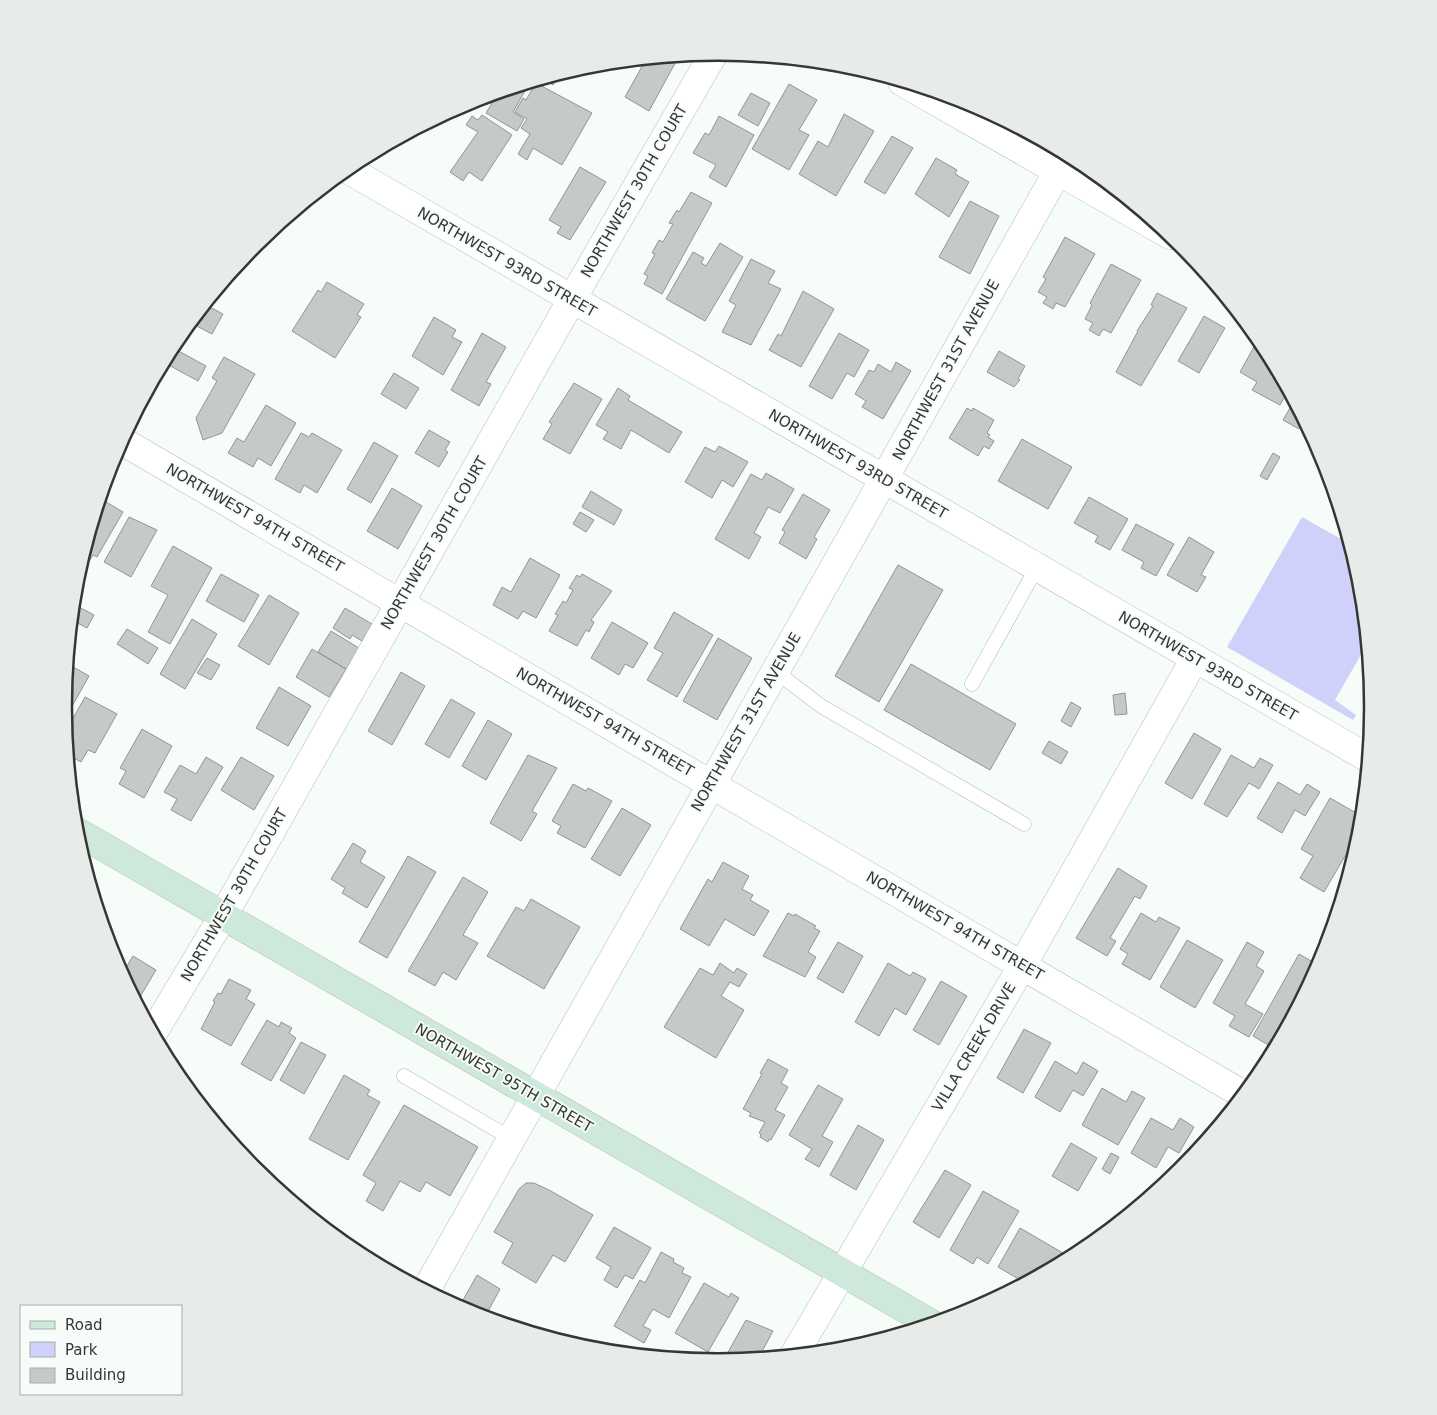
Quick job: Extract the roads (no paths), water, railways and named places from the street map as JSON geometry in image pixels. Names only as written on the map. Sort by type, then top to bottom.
[{"type":"street","name":"NORTHWEST 30TH COURT","points":[[157,1027],[223,916],[572,299],[709,61]]},
{"type":"street","points":[[938,100],[1062,163],[1121,202]]},
{"type":"street","name":"NORTHWEST 31ST AVENUE","points":[[429,1285],[537,1097],[711,784],[1062,163]]},
{"type":"street","name":"NORTHWEST 93RD STREET","points":[[354,174],[1363,755]]},
{"type":"street","name":"NORTHWEST 94TH STREET","points":[[128,445],[1238,1092]]},
{"type":"street","name":"VILLA CREEK DRIVE","points":[[798,1349],[1022,966],[1195,658]]},
{"type":"street","name":"NORTHWEST 95TH STREET","points":[[86,837],[924,1320]]},
{"type":"lane","points":[[972,684],[1037,567]]},
{"type":"lane","points":[[775,671],[821,706],[1024,824]]},
{"type":"lane","points":[[404,1076],[512,1140]]}]
